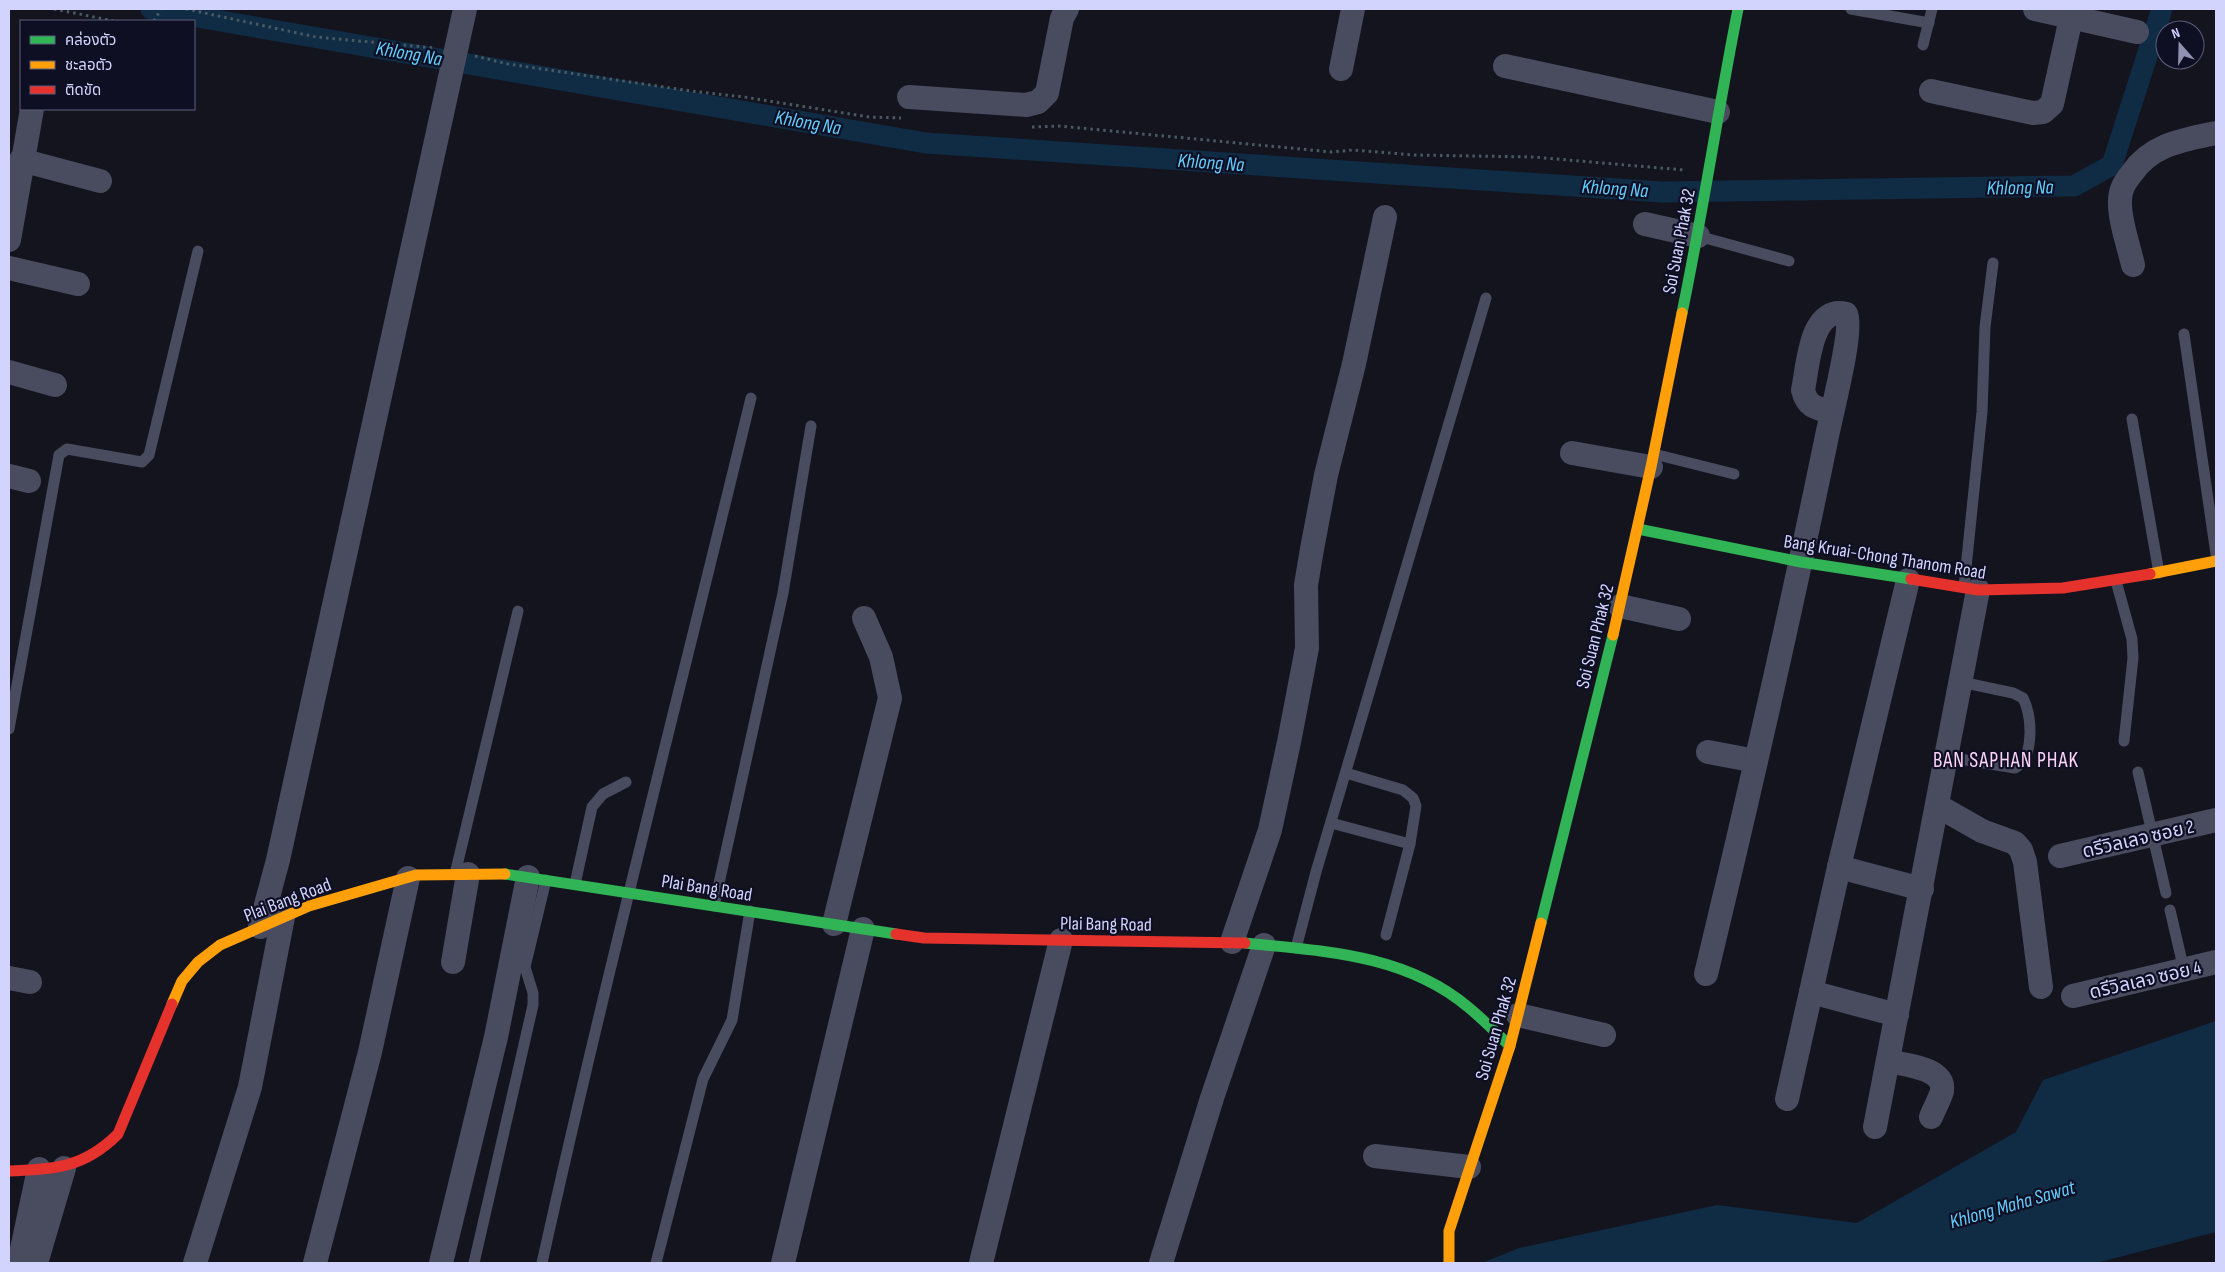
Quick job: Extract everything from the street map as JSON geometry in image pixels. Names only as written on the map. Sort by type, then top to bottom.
[{"type":"street","points":[[260,927],[278,860],[465,9]]},
{"type":"street","points":[[907,107],[1026,105],[1038,102],[1047,93],[1062,18],[1067,9]]},
{"type":"street","points":[[1341,69],[1353,9]]},
{"type":"street","name":"Soi Suan Phak 32","points":[[1449,1263],[1450,1231],[1469,1167],[1510,1046],[1638,529],[1706,195],[1718,112],[1738,9]]},
{"type":"street","points":[[2035,9],[2072,13],[2137,32]]},
{"type":"street","points":[[1932,91],[2033,114],[2043,112],[2052,104],[2072,13]]},
{"type":"street","points":[[1505,66],[1718,112]]},
{"type":"street","points":[[9,240],[21,160],[32,110]]},
{"type":"street","points":[[2133,265],[2120,202],[2122,187],[2136,166],[2152,152],[2171,142],[2216,133]]},
{"type":"street","points":[[21,160],[100,181]]},
{"type":"street","points":[[1232,942],[1270,830],[1307,648],[1306,585],[1312,549],[1326,475],[1352,372],[1385,217]]},
{"type":"street","points":[[1645,224],[1698,236]]},
{"type":"street","points":[[9,268],[78,284]]},
{"type":"street","points":[[9,372],[55,385]]},
{"type":"street","points":[[1706,974],[1801,562],[1832,412]]},
{"type":"street","points":[[1572,453],[1653,460]]},
{"type":"street","name":"Bang Kruai-Chong Thanom Road","points":[[1638,529],[1801,562],[1971,590],[2063,588],[2116,581],[2216,561]]},
{"type":"street","points":[[1787,1099],[1839,867],[1908,580]]},
{"type":"street","points":[[1876,1127],[1961,682],[1971,590]]},
{"type":"street","points":[[1620,606],[1679,619]]},
{"type":"street","points":[[834,924],[890,698],[881,657],[864,618]]},
{"type":"street","points":[[1708,752],[1756,761]]},
{"type":"street","points":[[1938,806],[1982,831],[2016,843],[2021,850],[2025,862],[2041,987]]},
{"type":"street","name":"ดรีวิลเลจ ซอย 2","points":[[2060,856],[2216,820]]},
{"type":"street","points":[[1839,867],[1922,888]]},
{"type":"street","name":"Plai Bang Road","points":[[9,1171],[64,1168],[106,1148],[118,1134],[182,981],[198,962],[220,944],[309,906],[408,878],[500,873],[924,938],[1232,942],[1296,948],[1372,959],[1417,975],[1467,1006],[1510,1046]]},
{"type":"street","points":[[453,962],[462,874]]},
{"type":"street","points":[[316,1263],[370,1052],[408,878]]},
{"type":"street","points":[[441,1263],[537,879]]},
{"type":"street","points":[[195,1263],[250,1087],[282,917]]},
{"type":"street","points":[[783,1263],[863,929]]},
{"type":"street","points":[[981,1263],[1061,940]]},
{"type":"street","points":[[1161,1263],[1212,1098],[1264,945]]},
{"type":"street","name":"ดรีวิลเลจ ซอย 4","points":[[2073,996],[2216,962]]},
{"type":"street","points":[[1811,992],[1897,1015]]},
{"type":"street","points":[[1518,1015],[1604,1035]]},
{"type":"street","points":[[1888,1061],[1935,1074],[1940,1080],[1942,1090],[1931,1117]]},
{"type":"street","points":[[1375,1156],[1469,1167]]},
{"type":"street","points":[[36,1263],[64,1168]]},
{"type":"street","points":[[19,1263],[39,1169]]},
{"type":"lane","points":[[1851,9],[1929,23]]},
{"type":"lane","points":[[1923,45],[1932,9]]},
{"type":"lane","points":[[1698,236],[1789,261]]},
{"type":"lane","points":[[9,729],[59,455],[67,449],[142,462],[149,455],[198,251]]},
{"type":"lane","points":[[1971,590],[1982,412],[1985,327],[1993,264]]},
{"type":"lane","points":[[1296,948],[1331,822],[1486,298]]},
{"type":"lane","points":[[2184,334],[2216,554]]},
{"type":"lane","points":[[542,1263],[628,893],[695,630],[750,398]]},
{"type":"lane","points":[[2132,419],[2158,573]]},
{"type":"lane","points":[[714,906],[783,593],[811,426]]},
{"type":"lane","points":[[1653,460],[1734,474]]},
{"type":"lane","points":[[2116,581],[2132,639],[2133,658],[2124,741]]},
{"type":"lane","points":[[462,874],[518,611]]},
{"type":"lane","points":[[1947,757],[2015,768],[2022,764],[2026,757],[2028,715],[2022,698],[2013,693],[1961,682]]},
{"type":"lane","points":[[2138,772],[2166,893]]},
{"type":"lane","points":[[1346,773],[1403,790],[1413,798],[1416,806],[1410,844],[1386,935]]},
{"type":"lane","points":[[575,884],[592,807],[603,794],[626,782]]},
{"type":"lane","points":[[1331,822],[1410,844]]},
{"type":"lane","points":[[474,1263],[533,1005],[533,993],[525,967],[537,879]]},
{"type":"lane","points":[[2170,910],[2184,970]]},
{"type":"lane","points":[[656,1263],[703,1079],[732,1020],[750,912]]},
{"type":"path","points":[[54,9],[109,20]]},
{"type":"path","points":[[155,20],[161,9]]},
{"type":"path","points":[[186,9],[316,37],[455,52],[484,59],[576,74],[869,116],[907,107]]},
{"type":"path","points":[[1028,127],[1059,126],[1081,130],[1270,144],[1303,150],[1533,157],[1684,170]]},
{"type":"water","name":"Khlong Maha Sawat","points":[[2216,1021],[2216,1232],[2096,1263],[1482,1263],[1519,1248],[1717,1205],[1857,1223],[2016,1132],[2043,1080]]},
{"type":"waterway","name":"Khlong Na","points":[[151,9],[926,143],[1662,192],[2074,186],[2112,165],[2162,9]]},
{"type":"traffic: fast","points":[[1682,313],[1738,9]]},
{"type":"traffic: fast","points":[[1638,529],[1801,562],[1911,579]]},
{"type":"traffic: fast","points":[[1541,923],[1613,635]]},
{"type":"traffic: fast","points":[[505,874],[896,934]]},
{"type":"traffic: fast","points":[[1245,943],[1304,949],[1362,958],[1418,976],[1444,989],[1468,1007],[1510,1046]]},
{"type":"traffic: slow","points":[[1613,635],[1651,467],[1682,313]]},
{"type":"traffic: slow","points":[[2150,574],[2216,561]]},
{"type":"traffic: slow","points":[[172,1004],[182,981],[198,962],[220,945],[309,906],[416,875],[505,874]]},
{"type":"traffic: slow","points":[[1449,1263],[1449,1231],[1510,1046],[1541,923]]},
{"type":"traffic: jam","points":[[1911,579],[1978,590],[2063,588],[2150,574]]},
{"type":"traffic: jam","points":[[896,934],[924,938],[1245,943]]},
{"type":"traffic: jam","points":[[9,1171],[55,1167],[81,1160],[93,1154],[118,1134],[172,1004]]},
{"type":"district","name":"BAN SAPHAN PHAK","points":[[2006,760]]}]
